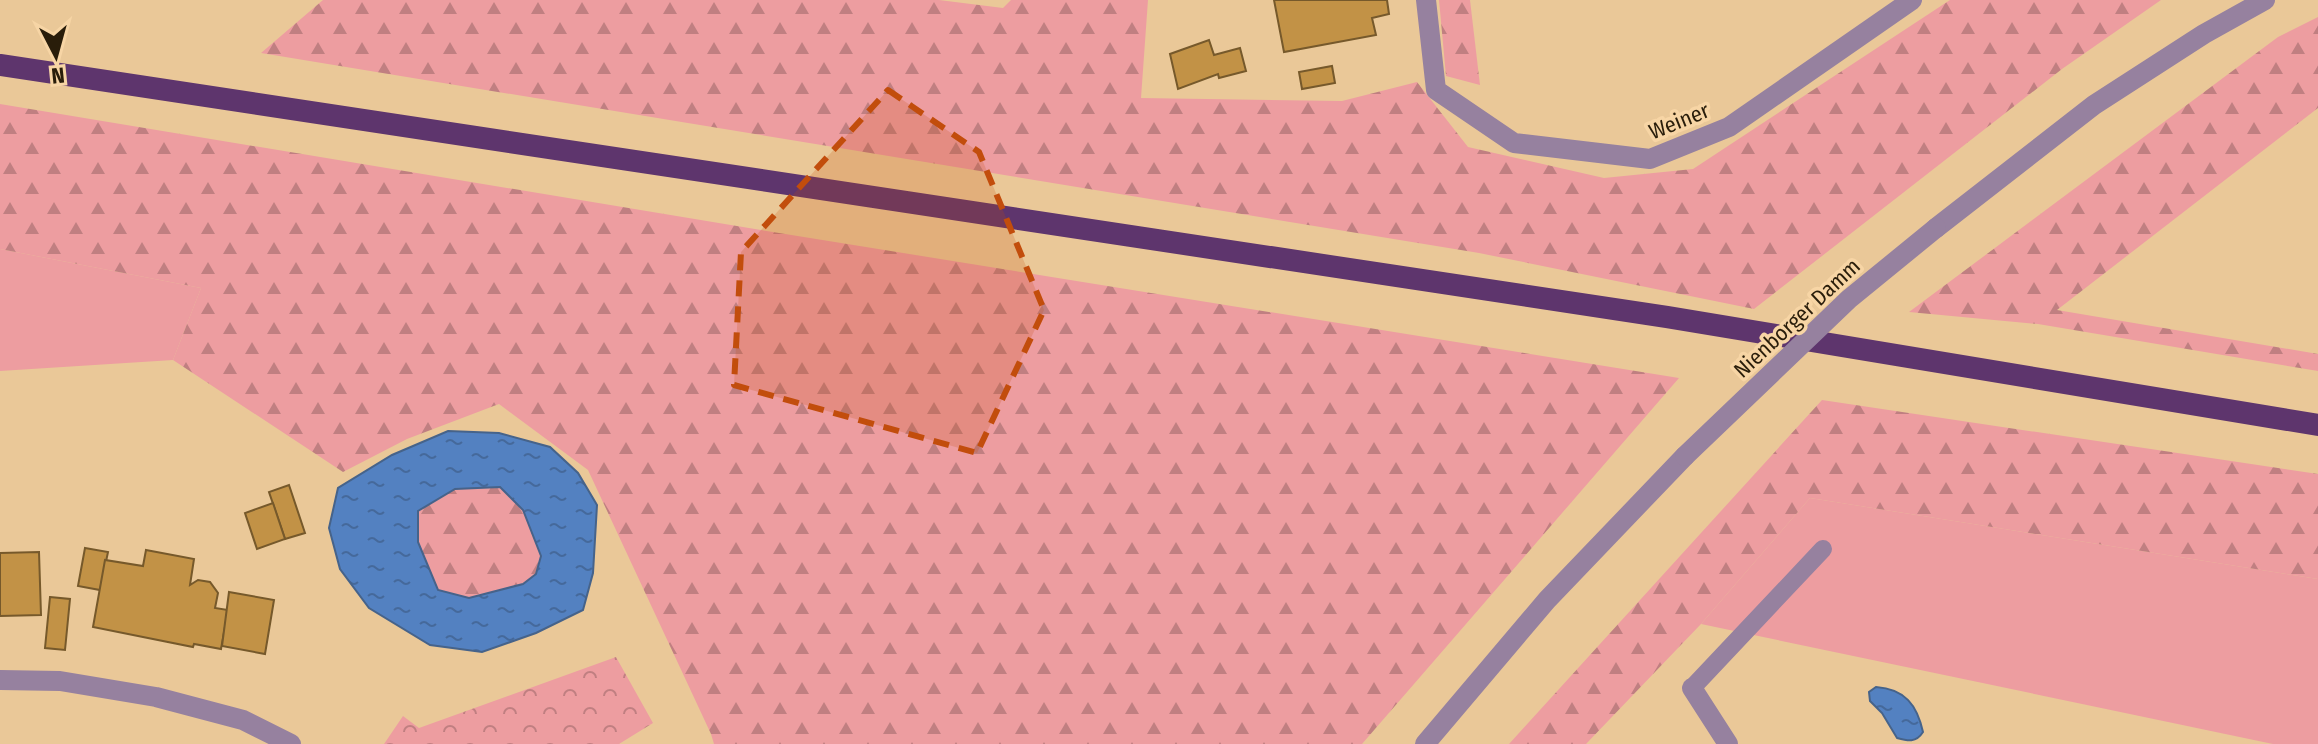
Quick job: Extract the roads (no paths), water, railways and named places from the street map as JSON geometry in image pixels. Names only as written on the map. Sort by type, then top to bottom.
[{"type":"highway","points":[[0,65],[1667,317],[2318,425]]},
{"type":"street","name":"Weiner","points":[[1426,0],[1436,90],[1514,143],[1650,159],[1729,127],[1912,0]]},
{"type":"street","name":"Nienborger Damm","points":[[1425,744],[1547,600],[1685,456],[1849,299],[2094,105],[2204,34],[2265,0]]},
{"type":"street","points":[[0,680],[60,681],[156,697],[243,720],[291,744]]},
{"type":"street","points":[[1692,688],[1728,744]]},
{"type":"lane","points":[[1692,688],[1823,549]]},
{"type":"water","points":[[448,431],[499,433],[550,447],[578,473],[597,505],[593,573],[583,610],[536,633],[482,652],[430,645],[369,608],[340,569],[329,528],[338,488],[392,455]],"holes":[[[500,487],[523,510],[541,556],[536,574],[523,584],[469,598],[438,590],[418,542],[418,511],[455,489]]]},
{"type":"water","points":[[1876,687],[1895,691],[1913,706],[1923,732],[1918,738],[1897,738],[1882,713],[1870,701],[1869,692]]}]
